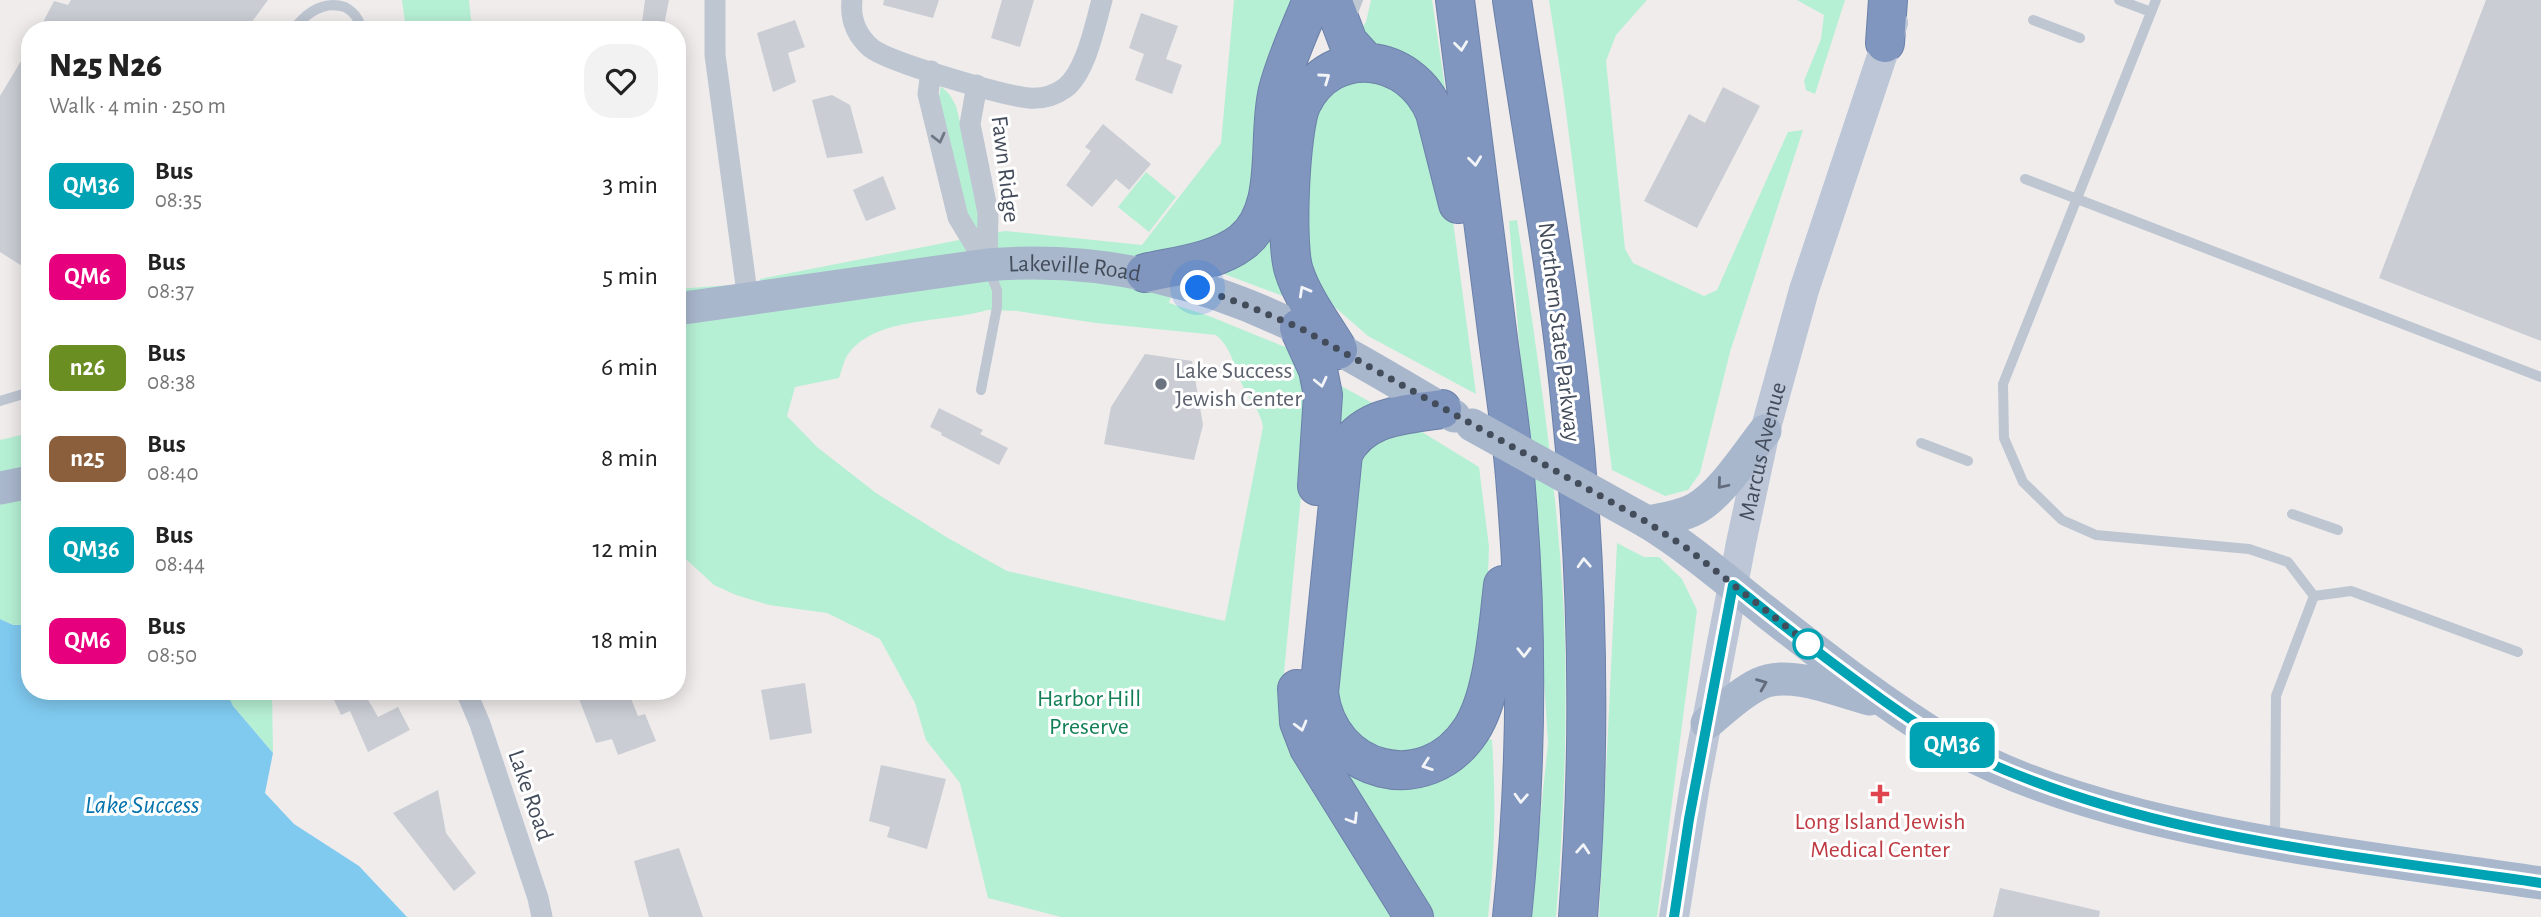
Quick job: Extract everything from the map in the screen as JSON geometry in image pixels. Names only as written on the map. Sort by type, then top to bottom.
[{"type":"highway","points":[[1455,0],[1516,486],[1522,589],[1524,730],[1512,917]]},
{"type":"highway","name":"Northern State Parkway","points":[[1512,0],[1569,387],[1584,560],[1587,774],[1578,917]]},
{"type":"highway","points":[[1538,0],[1544,208]]},
{"type":"highway","points":[[1885,43],[1888,0]]},
{"type":"highway","points":[[1145,273],[1226,251],[1243,242],[1257,227],[1267,202],[1275,106],[1286,65],[1338,8],[1353,49],[1367,63]]},
{"type":"highway","points":[[1338,350],[1301,288],[1291,259],[1289,218],[1296,123],[1302,103],[1314,85],[1333,71],[1367,63],[1388,66],[1408,75],[1424,90],[1435,113],[1458,206],[1474,310],[1507,412]]},
{"type":"highway","points":[[1300,328],[1318,370],[1324,408],[1298,677],[1299,722],[1316,761],[1415,917]]},
{"type":"highway","points":[[1457,417],[1390,417],[1369,425],[1354,437],[1343,454],[1319,693],[1323,712],[1333,735],[1345,749],[1362,760],[1394,769],[1424,767],[1452,752],[1476,721],[1484,701],[1494,651],[1516,486]]},
{"type":"main road","name":"Marcus Avenue","points":[[1674,917],[1707,723],[1765,432],[1804,290],[1885,43],[1902,0]]},
{"type":"main road","name":"Lakeville Road","points":[[686,308],[987,265],[1026,262],[1069,263],[1145,273],[1215,293],[1300,328],[1647,522],[1688,549],[1889,704],[1954,746],[2035,783],[2096,804],[2190,828],[2541,883]]},
{"type":"main road","points":[[1647,522],[1685,514],[1702,505],[1718,490],[1765,432]]},
{"type":"main road","points":[[0,488],[21,484]]},
{"type":"main road","points":[[1707,723],[1748,690],[1776,679],[1793,679],[1889,704]]},
{"type":"street","points":[[715,0],[715,55],[748,300]]},
{"type":"street","points":[[852,0],[854,24],[873,50],[931,71],[1030,98],[1042,98],[1063,90],[1070,83],[1083,61],[1102,0]]},
{"type":"street","name":"Fawn Ridge","points":[[931,71],[928,94],[958,217],[987,265]]},
{"type":"street","name":"Fawn Ridge","points":[[977,85],[970,124],[988,213],[987,265]]},
{"type":"street","name":"Lake Road","points":[[470,700],[530,873],[542,917]]},
{"type":"lane","points":[[2119,0],[2151,12]]},
{"type":"lane","points":[[2156,0],[2003,384],[2004,438],[2023,482],[2062,520],[2096,535],[2249,549],[2288,562],[2314,596]]},
{"type":"lane","points":[[301,21],[313,8],[330,2],[338,3],[352,12],[358,21]]},
{"type":"lane","points":[[2034,20],[2080,38]]},
{"type":"lane","points":[[2025,179],[2541,377]]},
{"type":"lane","points":[[981,390],[997,307],[997,290],[987,265]]},
{"type":"lane","points":[[0,401],[21,395]]},
{"type":"lane","points":[[1921,443],[1968,461]]},
{"type":"lane","points":[[2292,514],[2338,530]]},
{"type":"lane","points":[[2314,596],[2351,591],[2518,652]]},
{"type":"lane","points":[[2276,843],[2276,696],[2314,596]]},
{"type":"green space","points":[[402,0],[469,0],[471,21],[405,21]]},
{"type":"green space","name":"Harbor Hill Preserve","points":[[1234,0],[1296,0],[1247,217],[1225,240],[1183,253],[1169,303],[1290,349],[1299,363],[1309,412],[1281,704],[1397,917],[1061,917],[988,898],[960,783],[926,740],[915,703],[880,639],[827,613],[769,605],[736,595],[714,585],[686,559],[686,288],[730,285],[732,299],[762,294],[760,279],[1005,231],[1142,245],[1221,143]],"holes":[[[987,310],[1017,311],[1096,323],[1216,335],[1226,347],[1260,416],[1263,427],[1225,621],[1007,571],[876,493],[817,447],[787,416],[795,387],[839,378],[849,353],[861,341],[877,332]]]},
{"type":"green space","points":[[1371,0],[1432,0],[1446,94],[1358,33],[1366,22]]},
{"type":"green space","points":[[1549,0],[1647,0],[1616,35],[1606,61],[1625,249],[1633,263],[1704,296],[1717,290],[1788,132],[1803,130],[1730,352],[1700,473],[1688,490],[1665,496],[1612,470]]},
{"type":"green space","points":[[1797,0],[1845,0],[1815,94],[1806,90],[1804,81],[1821,39],[1824,15]]},
{"type":"green space","points":[[1379,76],[1423,110],[1453,221],[1476,394],[1368,336],[1306,282],[1304,121],[1327,84]]},
{"type":"green space","points":[[941,86],[956,106],[978,194],[978,232],[970,224],[938,102]]},
{"type":"green space","points":[[1146,172],[1176,197],[1149,232],[1118,207]]},
{"type":"green space","points":[[1517,220],[1551,466],[1564,615],[1564,766],[1556,917],[1530,917],[1548,743],[1534,519],[1509,221]]},
{"type":"green space","points":[[1267,223],[1290,295],[1283,296],[1211,269]]},
{"type":"green space","points":[[1334,382],[1374,404],[1333,444]]},
{"type":"green space","points":[[1404,430],[1422,432],[1479,467],[1489,547],[1486,628],[1469,700],[1440,749],[1374,756],[1328,693],[1355,444]]},
{"type":"green space","points":[[21,435],[21,483],[0,487],[0,440]]},
{"type":"green space","points":[[21,486],[21,625],[13,625],[0,619],[0,490]]},
{"type":"green space","points":[[1617,543],[1644,557],[1659,557],[1682,579],[1697,610],[1657,917],[1599,917]]},
{"type":"green space","points":[[230,700],[272,700],[273,753]]},
{"type":"green space","points":[[1480,735],[1492,740],[1493,762],[1493,851],[1488,917],[1424,917],[1325,745],[1347,764]]},
{"type":"water","name":"Lake Success","points":[[0,619],[13,625],[21,625],[21,700],[230,700],[273,753],[265,793],[294,824],[359,866],[407,917],[0,917]]},
{"type":"building","points":[[71,0],[268,0],[253,21],[44,21],[54,1],[68,5]]},
{"type":"building","points":[[645,0],[669,0],[665,21],[642,21]]},
{"type":"building","points":[[884,0],[939,0],[933,18],[883,5]]},
{"type":"building","points":[[1002,0],[1034,0],[1020,47],[991,38]]},
{"type":"building","points":[[2486,0],[2541,0],[2541,341],[2379,278]]},
{"type":"building","points":[[1141,13],[1178,26],[1166,59],[1182,65],[1172,94],[1135,80],[1144,54],[1129,48]]},
{"type":"building","points":[[795,20],[805,47],[788,53],[796,82],[773,92],[757,33]]},
{"type":"building","points":[[21,61],[21,265],[0,252],[0,96]]},
{"type":"building","points":[[1723,87],[1760,106],[1697,228],[1644,201],[1689,114],[1705,123]]},
{"type":"building","points":[[832,95],[850,105],[863,153],[827,158],[812,100]]},
{"type":"building","points":[[1103,124],[1151,164],[1129,190],[1116,179],[1092,207],[1066,185],[1091,151],[1085,147]]},
{"type":"building","points":[[883,176],[896,209],[866,221],[853,190]]},
{"type":"building","name":"Lake Success Jewish Center","points":[[1145,354],[1192,361],[1203,425],[1194,460],[1104,444],[1111,407]]},
{"type":"building","points":[[939,408],[983,430],[980,434],[1008,448],[999,465],[930,427]]},
{"type":"building","points":[[805,683],[812,733],[770,740],[761,690]]},
{"type":"building","points":[[334,700],[368,700],[378,717],[398,707],[410,730],[368,752],[350,711],[341,715]]},
{"type":"building","points":[[579,700],[632,700],[638,716],[645,714],[656,741],[618,755],[612,739],[596,743]]},
{"type":"building","points":[[881,765],[946,779],[927,849],[887,837],[890,827],[869,821]]},
{"type":"building","points":[[438,790],[446,833],[476,873],[454,891],[393,813]]},
{"type":"building","points":[[679,848],[703,917],[649,917],[634,861]]},
{"type":"building","points":[[2000,888],[2100,911],[2099,917],[1993,917]]},
{"type":"bus line","name":"QM36","points":[[1674,917],[1689,819],[1733,585],[1860,684],[1916,723],[1954,746],[2035,783],[2096,804],[2190,828],[2541,883]]},
{"type":"place","name":"Lake Success Jewish Center","points":[[1161,384]]},
{"type":"place","name":"Long Island Jewish Medical Center","points":[[1880,794]]},
{"type":"route","points":[[1198,288],[1300,328],[1647,522],[1688,549],[1816,650],[1808,644]]}]
